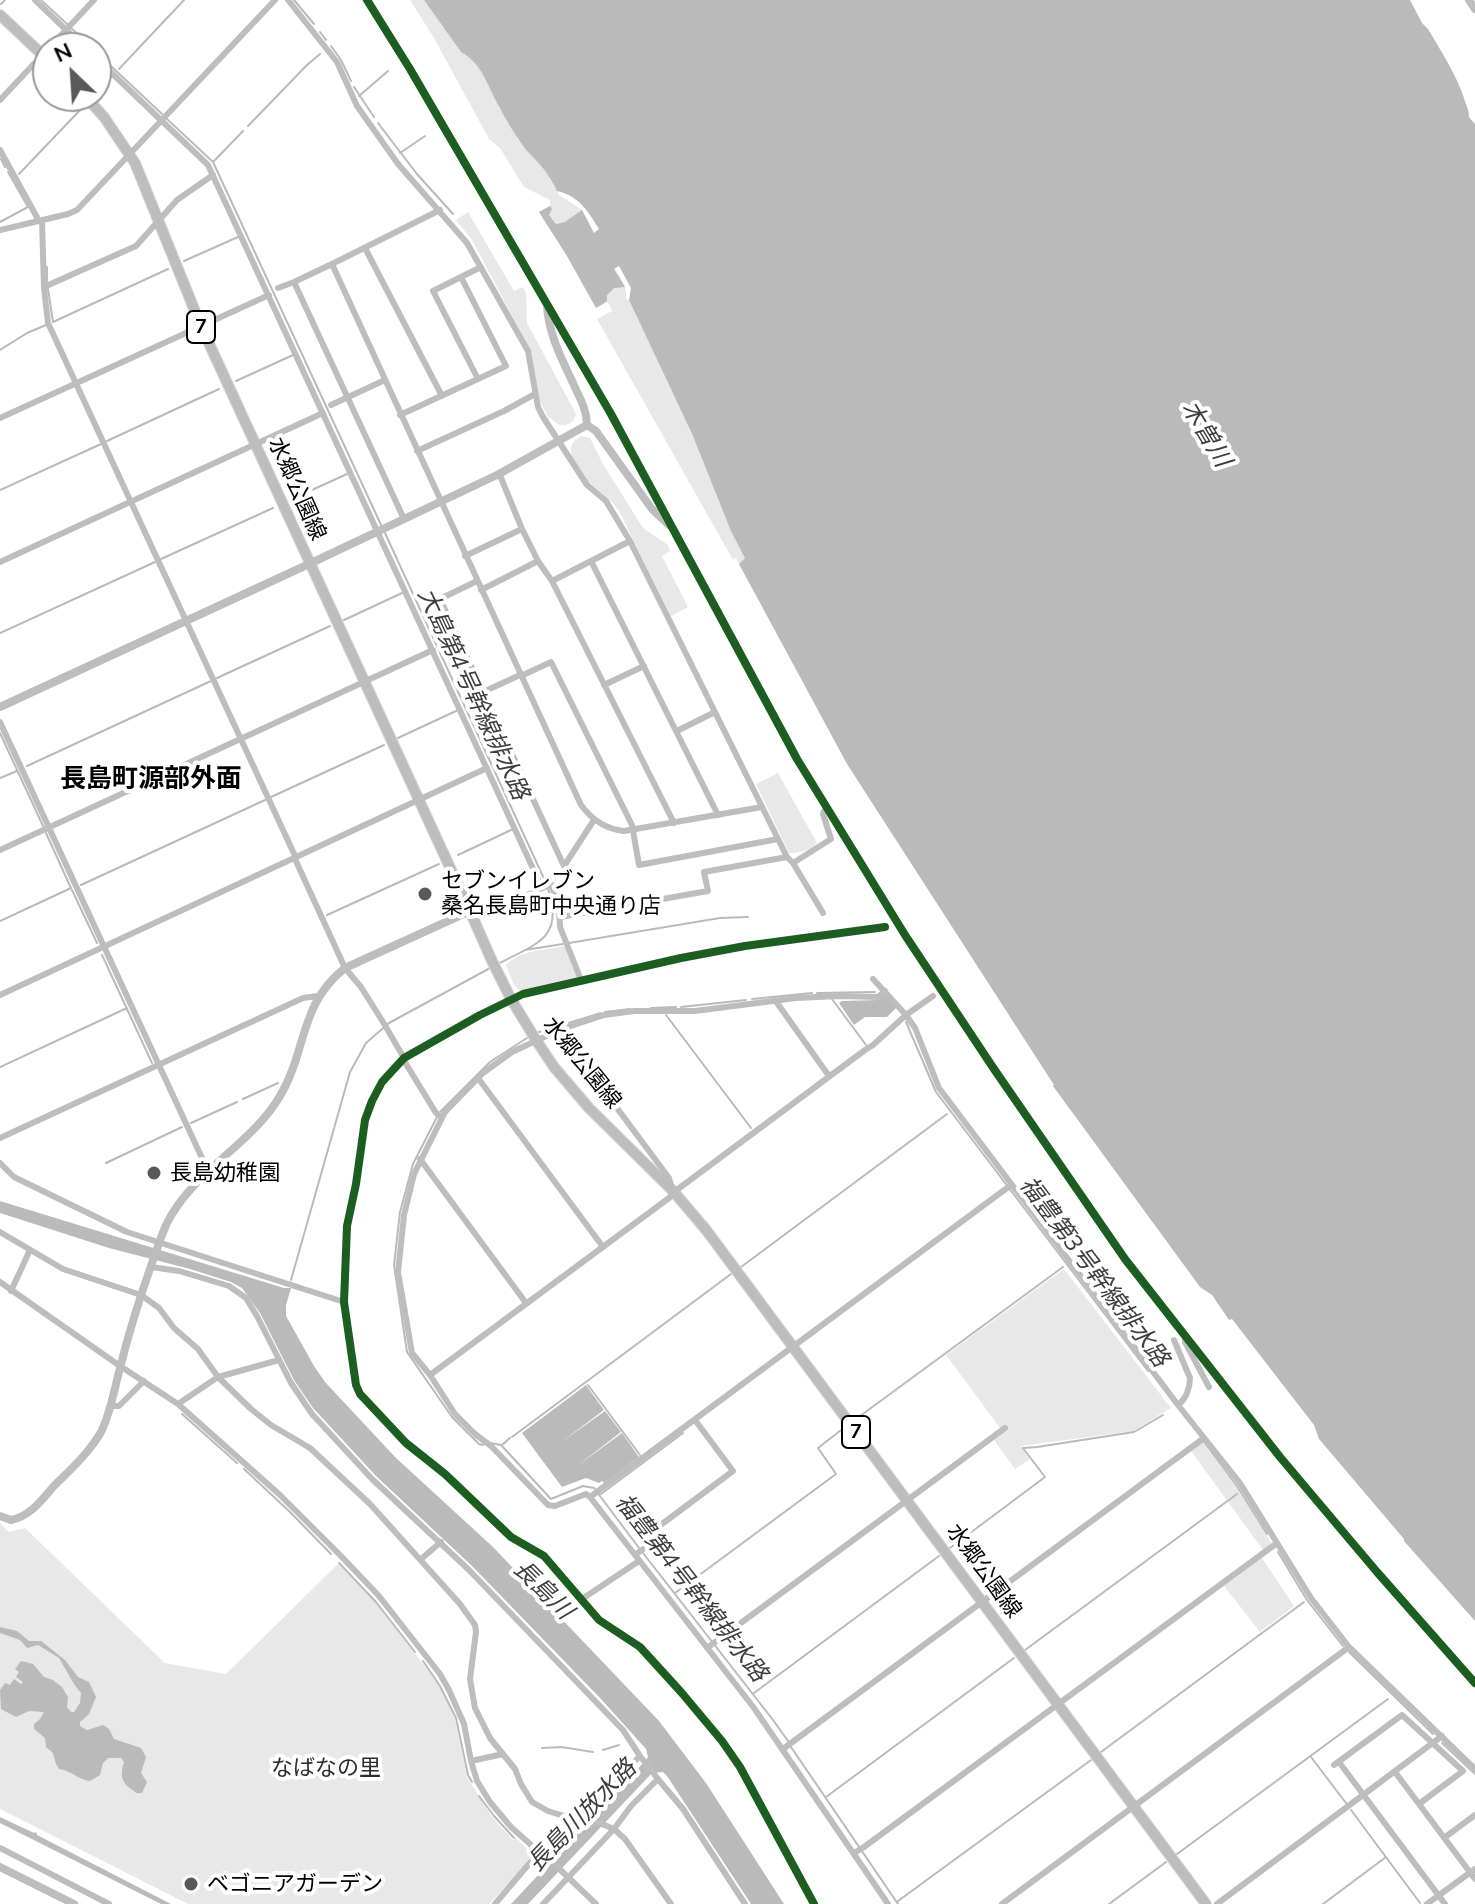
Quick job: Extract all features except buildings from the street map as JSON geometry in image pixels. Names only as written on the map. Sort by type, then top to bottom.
[{"type":"main road","points":[[0,15],[32,41]]},
{"type":"main road","name":"水郷公園線","points":[[99,112],[130,154],[201,326],[309,564],[494,966],[536,1040],[554,1067],[589,1108],[674,1192],[707,1231],[1206,1904]]},
{"type":"street","points":[[35,0],[72,32]]},
{"type":"street","points":[[64,32],[94,0]]},
{"type":"street","points":[[0,230],[77,210],[275,0]]},
{"type":"street","points":[[288,0],[337,62],[357,106],[398,164],[467,243],[528,351],[538,407],[587,485],[614,511],[778,839],[823,913]]},
{"type":"street","points":[[367,0],[611,414],[797,759],[905,935],[1125,1259],[1280,1457],[1475,1683]]},
{"type":"street","points":[[1469,0],[1475,9]]},
{"type":"street","points":[[0,100],[32,68]]},
{"type":"street","points":[[112,72],[164,118],[208,165],[545,887]]},
{"type":"street","points":[[0,150],[40,221],[48,323],[345,968],[388,1029],[439,1115]]},
{"type":"street","points":[[44,287],[136,246],[177,200],[213,175]]},
{"type":"street","points":[[278,288],[440,210]]},
{"type":"street","points":[[365,248],[442,396]]},
{"type":"street","points":[[332,264],[581,805],[594,820],[614,830],[633,830],[762,807]]},
{"type":"street","points":[[478,379],[433,291],[481,267]]},
{"type":"street","points":[[400,415],[506,366],[461,277]]},
{"type":"street","points":[[294,282],[404,519]]},
{"type":"street","points":[[0,418],[269,295]]},
{"type":"street","points":[[547,304],[547,321],[587,414],[587,425]]},
{"type":"street","points":[[331,405],[385,380]]},
{"type":"street","points":[[417,451],[535,394]]},
{"type":"street","points":[[0,562],[323,413]]},
{"type":"street","points":[[0,707],[440,502],[587,425]]},
{"type":"street","points":[[587,425],[596,431],[652,509],[674,530]]},
{"type":"street","points":[[499,473],[522,529],[552,581],[674,823]]},
{"type":"street","points":[[465,556],[522,529]]},
{"type":"street","points":[[552,581],[630,541]]},
{"type":"street","points":[[481,590],[538,561]]},
{"type":"street","points":[[591,561],[718,815]]},
{"type":"street","points":[[477,581],[440,599],[564,866],[594,820]]},
{"type":"street","points":[[0,850],[433,650]]},
{"type":"street","points":[[483,692],[551,662],[633,830],[639,865],[778,839]]},
{"type":"street","points":[[604,685],[644,666]]},
{"type":"street","points":[[677,731],[715,712]]},
{"type":"street","points":[[0,722],[208,1171]]},
{"type":"street","points":[[0,995],[487,768]]},
{"type":"street","points":[[560,917],[708,891],[704,872],[790,860],[831,839],[823,814],[826,807]]},
{"type":"street","points":[[0,1516],[11,1520],[30,1512],[100,1433],[111,1406],[120,1366],[159,1242],[178,1204],[265,1118],[279,1098],[289,1080],[308,1018],[318,996],[333,978],[345,968],[470,911],[506,905],[551,884],[557,898],[560,927],[581,980]]},
{"type":"street","points":[[814,1904],[754,1791],[722,1741],[640,1647],[599,1620],[544,1556],[511,1537],[445,1474],[406,1443],[365,1401],[356,1385],[344,1302],[347,1226],[365,1120],[382,1082],[404,1058],[523,994],[706,953],[885,927]]},
{"type":"street","points":[[873,979],[915,1028],[939,1088],[1009,1186],[1202,1440],[1240,1483],[1311,1598],[1349,1647],[1475,1769]]},
{"type":"street","points":[[885,991],[878,997],[775,1000],[695,1011],[610,1014],[536,1040],[493,1065],[439,1115],[414,1174],[404,1215],[398,1266],[412,1353],[455,1414],[548,1505],[555,1506],[586,1494],[595,1494],[1009,1186]]},
{"type":"street","points":[[0,1138],[303,998],[318,996]]},
{"type":"street","points":[[430,1375],[873,1045],[933,996]]},
{"type":"street","points":[[775,1000],[829,1076]]},
{"type":"street","points":[[559,1030],[669,1178],[674,1192]]},
{"type":"street","points":[[478,1078],[603,1247]]},
{"type":"street","points":[[420,1159],[526,1303]]},
{"type":"street","points":[[0,1163],[25,1183],[127,1232],[344,1302]]},
{"type":"street","points":[[0,1232],[63,1269],[141,1295],[159,1308],[174,1328],[198,1349],[218,1377],[261,1417],[310,1448],[370,1504],[421,1559],[475,1625],[470,1679],[475,1708],[490,1738],[515,1769],[532,1802],[563,1816],[584,1816],[612,1829],[625,1839],[671,1904]]},
{"type":"street","points":[[11,1291],[30,1250]]},
{"type":"street","points":[[151,1266],[229,1286],[246,1298],[301,1400],[312,1414],[372,1479],[441,1542],[623,1730],[656,1778],[683,1809],[745,1904]]},
{"type":"street","points":[[0,1282],[178,1404],[280,1495],[341,1555],[379,1596],[440,1674],[464,1724],[477,1781],[490,1802],[511,1827],[596,1904]]},
{"type":"street","points":[[1184,1334],[1185,1342],[1209,1387]]},
{"type":"street","points":[[1174,1340],[1190,1378],[1184,1400],[1178,1405]]},
{"type":"street","points":[[178,1404],[218,1377],[279,1360]]},
{"type":"street","points":[[111,1406],[119,1406],[144,1381]]},
{"type":"street","points":[[582,1599],[637,1557],[654,1530],[733,1471],[695,1420]]},
{"type":"street","points":[[711,1645],[1005,1428]]},
{"type":"street","points":[[784,1748],[1202,1440]]},
{"type":"street","points":[[595,1494],[637,1557],[711,1645],[888,1904]]},
{"type":"street","points":[[421,1559],[441,1542]]},
{"type":"street","points":[[854,1853],[1277,1543]]},
{"type":"street","points":[[1002,1904],[1349,1647]]},
{"type":"street","points":[[1419,1804],[1463,1771],[1402,1715],[1336,1763],[1364,1795],[1445,1904]]},
{"type":"street","points":[[1217,1904],[1442,1736]]},
{"type":"street","points":[[471,1761],[503,1754]]},
{"type":"street","points":[[584,1816],[641,1758]]},
{"type":"street","points":[[1395,1772],[1473,1873],[1427,1904]]},
{"type":"street","points":[[543,1904],[656,1778]]},
{"type":"street","points":[[1444,1838],[1475,1815]]},
{"type":"street","points":[[0,1848],[109,1904]]},
{"type":"street","points":[[495,1904],[539,1852]]},
{"type":"street","points":[[0,1867],[74,1904]]},
{"type":"green space","points":[[410,0],[424,0],[461,52],[470,57],[489,83],[500,109],[553,181],[559,195],[582,210],[588,234],[623,283],[626,299],[693,436],[759,551],[748,580],[736,558],[733,560],[597,319],[612,311],[608,302],[596,308],[539,212],[550,206],[550,200],[524,187],[500,148],[489,139]]},
{"type":"green space","points":[[468,212],[514,291],[523,287],[526,293],[527,323],[576,414],[569,424],[562,425],[549,419],[540,401],[531,352],[472,240],[456,220]]},
{"type":"green space","points":[[581,436],[590,438],[643,528],[668,545],[670,551],[662,556],[688,607],[671,616],[619,511],[583,477],[570,458],[572,444]]},
{"type":"green space","points":[[778,773],[817,843],[797,853],[789,853],[756,784]]},
{"type":"green space","points":[[564,946],[577,976],[575,979],[520,991],[514,985],[506,965],[512,960],[533,951]]},
{"type":"green space","points":[[1064,1269],[1171,1408],[1133,1431],[1021,1446],[1030,1459],[1015,1469],[994,1440],[1009,1429],[1005,1425],[1000,1428],[946,1355]]},
{"type":"green space","points":[[1202,1442],[1236,1486],[1272,1544],[1263,1550],[1191,1451]]},
{"type":"green space","name":"なばなの里","points":[[0,1523],[9,1532],[25,1528],[165,1663],[226,1674],[338,1564],[376,1603],[440,1686],[455,1719],[467,1777],[492,1817],[513,1840],[516,1838],[525,1846],[529,1858],[489,1904],[188,1904],[0,1809]]},
{"type":"green space","points":[[1262,1558],[1294,1606],[1260,1632],[1224,1586]]},
{"type":"water","name":"木曽川","points":[[424,0],[1410,0],[1453,71],[1469,117],[1475,124],[1475,1621],[1319,1439],[1314,1425],[1232,1319],[1229,1320],[1212,1295],[1200,1287],[1053,1086],[847,764],[739,564],[745,558],[693,436],[629,300],[631,288],[619,266],[614,269],[625,287],[614,288],[607,295],[607,301],[596,308],[539,212],[550,206],[549,215],[556,224],[565,222],[582,210],[594,233],[599,229],[577,200],[557,191],[548,174],[527,151],[502,113],[480,70],[461,52]]},
{"type":"water","points":[[884,995],[896,1008],[887,1017],[865,1017],[854,1025],[839,1003],[878,1000]]},
{"type":"water","points":[[0,1201],[291,1288],[286,1316],[325,1382],[396,1458],[493,1547],[659,1721],[706,1783],[784,1904],[751,1904],[663,1772],[652,1773],[528,1904],[511,1904],[646,1760],[646,1749],[472,1566],[376,1476],[313,1408],[294,1380],[260,1313],[242,1288],[190,1269],[109,1248],[0,1213]]},
{"type":"water","points":[[586,1385],[604,1410],[560,1443],[605,1411],[621,1432],[577,1466],[622,1433],[639,1457],[604,1483],[586,1478],[562,1487],[522,1433]]},
{"type":"water","points":[[0,1627],[17,1631],[29,1641],[41,1641],[65,1660],[78,1677],[89,1682],[96,1697],[80,1726],[87,1730],[103,1725],[114,1739],[141,1748],[146,1757],[141,1773],[147,1782],[142,1793],[136,1793],[123,1781],[124,1762],[121,1758],[108,1758],[100,1775],[90,1781],[59,1769],[53,1753],[46,1747],[45,1738],[34,1729],[34,1724],[44,1712],[29,1711],[16,1717],[1,1709],[0,1690],[5,1683],[10,1685],[14,1679],[21,1684],[23,1682],[16,1677],[19,1672],[15,1669],[21,1661],[33,1664],[44,1677],[62,1687],[71,1712],[80,1703],[81,1693],[59,1658],[38,1645],[27,1648],[20,1640],[0,1633]]},
{"type":"water","points":[[0,1817],[36,1832],[171,1904],[161,1904],[0,1823]]},
{"type":"waterway","points":[[1,4],[5,0]]},
{"type":"waterway","name":"大島第4号幹線排水路","points":[[41,0],[67,24]]},
{"type":"waterway","points":[[119,69],[184,0]]},
{"type":"waterway","points":[[294,0],[314,24]]},
{"type":"waterway","name":"大島第4号幹線排水路","points":[[71,28],[75,32]]},
{"type":"waterway","points":[[320,32],[326,40]]},
{"type":"waterway","points":[[331,46],[351,81]]},
{"type":"waterway","points":[[248,126],[320,54]]},
{"type":"waterway","name":"大島第4号幹線排水路","points":[[112,67],[162,114]]},
{"type":"waterway","points":[[359,96],[388,71]]},
{"type":"waterway","points":[[354,87],[374,117]]},
{"type":"waterway","points":[[19,174],[78,112]]},
{"type":"waterway","name":"大島第4号幹線排水路","points":[[167,119],[213,162],[382,527]]},
{"type":"waterway","points":[[378,123],[453,214]]},
{"type":"waterway","points":[[213,162],[243,131]]},
{"type":"waterway","points":[[400,153],[425,136]]},
{"type":"waterway","points":[[1,159],[5,167]]},
{"type":"waterway","points":[[0,222],[28,207],[8,172]]},
{"type":"waterway","points":[[184,261],[238,237]]},
{"type":"waterway","points":[[47,267],[47,281]]},
{"type":"waterway","points":[[48,289],[53,322],[168,269]]},
{"type":"waterway","points":[[0,350],[46,325]]},
{"type":"waterway","points":[[236,381],[293,355]]},
{"type":"waterway","points":[[107,441],[219,389]]},
{"type":"waterway","points":[[0,490],[101,444]]},
{"type":"waterway","points":[[290,500],[347,474]]},
{"type":"waterway","points":[[161,559],[273,508]]},
{"type":"waterway","name":"大島第4号幹線排水路","points":[[385,533],[546,883]]},
{"type":"waterway","points":[[0,633],[155,562]]},
{"type":"waterway","points":[[344,620],[402,593]]},
{"type":"waterway","points":[[217,678],[330,626]]},
{"type":"waterway","points":[[27,766],[211,681]]},
{"type":"waterway","points":[[398,738],[458,710]]},
{"type":"waterway","points":[[0,733],[43,826]]},
{"type":"waterway","points":[[271,797],[384,745]]},
{"type":"waterway","points":[[0,778],[17,771]]},
{"type":"waterway","points":[[81,885],[265,800]]},
{"type":"waterway","points":[[458,855],[511,830]]},
{"type":"waterway","points":[[0,921],[71,888],[46,833]]},
{"type":"waterway","points":[[327,915],[439,864]]},
{"type":"waterway","name":"大島第4号幹線排水路","points":[[498,964],[543,938],[553,919],[548,889]]},
{"type":"waterway","points":[[72,890],[97,943]]},
{"type":"waterway","points":[[569,943],[720,918],[748,917]]},
{"type":"waterway","points":[[525,950],[563,944]]},
{"type":"waterway","points":[[102,955],[152,1063]]},
{"type":"waterway","name":"大島第4号幹線排水路","points":[[291,1280],[350,1072],[366,1043],[389,1023],[492,967]]},
{"type":"waterway","points":[[817,993],[875,992]]},
{"type":"waterway","points":[[752,999],[812,993]]},
{"type":"waterway","points":[[832,999],[866,1045]]},
{"type":"waterway","points":[[681,1007],[746,1000]]},
{"type":"waterway","points":[[651,1008],[676,1007]]},
{"type":"waterway","points":[[0,1067],[127,1008]]},
{"type":"waterway","points":[[605,1012],[630,1009]]},
{"type":"waterway","points":[[539,1032],[601,1013]]},
{"type":"waterway","points":[[666,1015],[751,1128]]},
{"type":"waterway","name":"福豊第3号幹線排水路","points":[[906,1022],[936,1092],[1148,1371]]},
{"type":"waterway","name":"福豊第4号幹線排水路","points":[[440,1112],[490,1062],[527,1038]]},
{"type":"waterway","points":[[243,1099],[278,1083]]},
{"type":"waterway","points":[[191,1123],[237,1102]]},
{"type":"waterway","points":[[741,1267],[947,1114]]},
{"type":"waterway","name":"福豊第4号幹線排水路","points":[[437,1117],[413,1164],[400,1212],[394,1265],[407,1352],[452,1417],[483,1445]]},
{"type":"waterway","points":[[106,1163],[182,1127]]},
{"type":"waterway","points":[[856,1419],[1063,1267]]},
{"type":"waterway","points":[[512,1437],[731,1274]]},
{"type":"waterway","points":[[588,1385],[640,1455]]},
{"type":"waterway","points":[[182,1414],[237,1463]]},
{"type":"waterway","points":[[950,1548],[1045,1477],[1023,1448],[1134,1432],[1163,1415]]},
{"type":"waterway","points":[[675,1593],[836,1474],[818,1448],[845,1427]]},
{"type":"waterway","points":[[601,1494],[683,1433]]},
{"type":"waterway","points":[[502,1445],[510,1438]]},
{"type":"waterway","name":"福豊第3号幹線排水路","points":[[1204,1442],[1267,1534]]},
{"type":"waterway","name":"福豊第4号幹線排水路","points":[[490,1443],[501,1445],[551,1499],[583,1486],[594,1488],[639,1548]]},
{"type":"waterway","points":[[244,1469],[331,1554]]},
{"type":"waterway","points":[[1025,1650],[1237,1494]]},
{"type":"waterway","name":"福豊第3号幹線排水路","points":[[1278,1552],[1307,1600],[1343,1646]]},
{"type":"waterway","name":"福豊第4号幹線排水路","points":[[643,1553],[788,1741]]},
{"type":"waterway","points":[[754,1693],[939,1556]]},
{"type":"waterway","points":[[339,1563],[376,1602],[415,1652]]},
{"type":"waterway","points":[[1101,1752],[1304,1602]]},
{"type":"waterway","name":"福豊第3号幹線排水路","points":[[1349,1652],[1433,1734]]},
{"type":"waterway","points":[[826,1797],[1014,1658]]},
{"type":"waterway","points":[[423,1661],[456,1718],[472,1782]]},
{"type":"waterway","points":[[1177,1854],[1388,1699]]},
{"type":"waterway","name":"福豊第3号幹線排水路","points":[[1442,1743],[1475,1774]]},
{"type":"waterway","name":"長島川放水路","points":[[603,1750],[619,1745]]},
{"type":"waterway","points":[[542,1748],[561,1747],[593,1752]]},
{"type":"waterway","name":"福豊第4号幹線排水路","points":[[791,1747],[898,1904]]},
{"type":"waterway","points":[[1311,1757],[1346,1803]]},
{"type":"waterway","points":[[898,1901],[1091,1760]]},
{"type":"waterway","points":[[479,1796],[514,1838]]},
{"type":"waterway","points":[[1351,1810],[1420,1903]]},
{"type":"waterway","points":[[1323,1904],[1386,1857]]},
{"type":"waterway","points":[[1109,1904],[1166,1862]]},
{"type":"cycle path","points":[[367,0],[611,414],[797,759],[905,935],[1125,1259],[1280,1457],[1475,1683]]},
{"type":"cycle path","points":[[814,1904],[740,1767],[681,1692],[640,1647],[599,1620],[544,1556],[511,1537],[445,1474],[406,1443],[360,1394],[344,1302],[347,1226],[365,1120],[382,1082],[404,1058],[480,1015],[523,994],[681,958],[885,927]]},
{"type":"place","name":"セブンイレブン 桑名長島町中央通り店","points":[[425,894]]},
{"type":"place","name":"長島幼稚園","points":[[154,1173]]},
{"type":"place","name":"ベゴニアガーデン","points":[[191,1884]]},
{"type":"district","name":"長島町源部外面","points":[[151,779]]},
{"type":"water label","name":"長島川","points":[[543,1590]]}]
